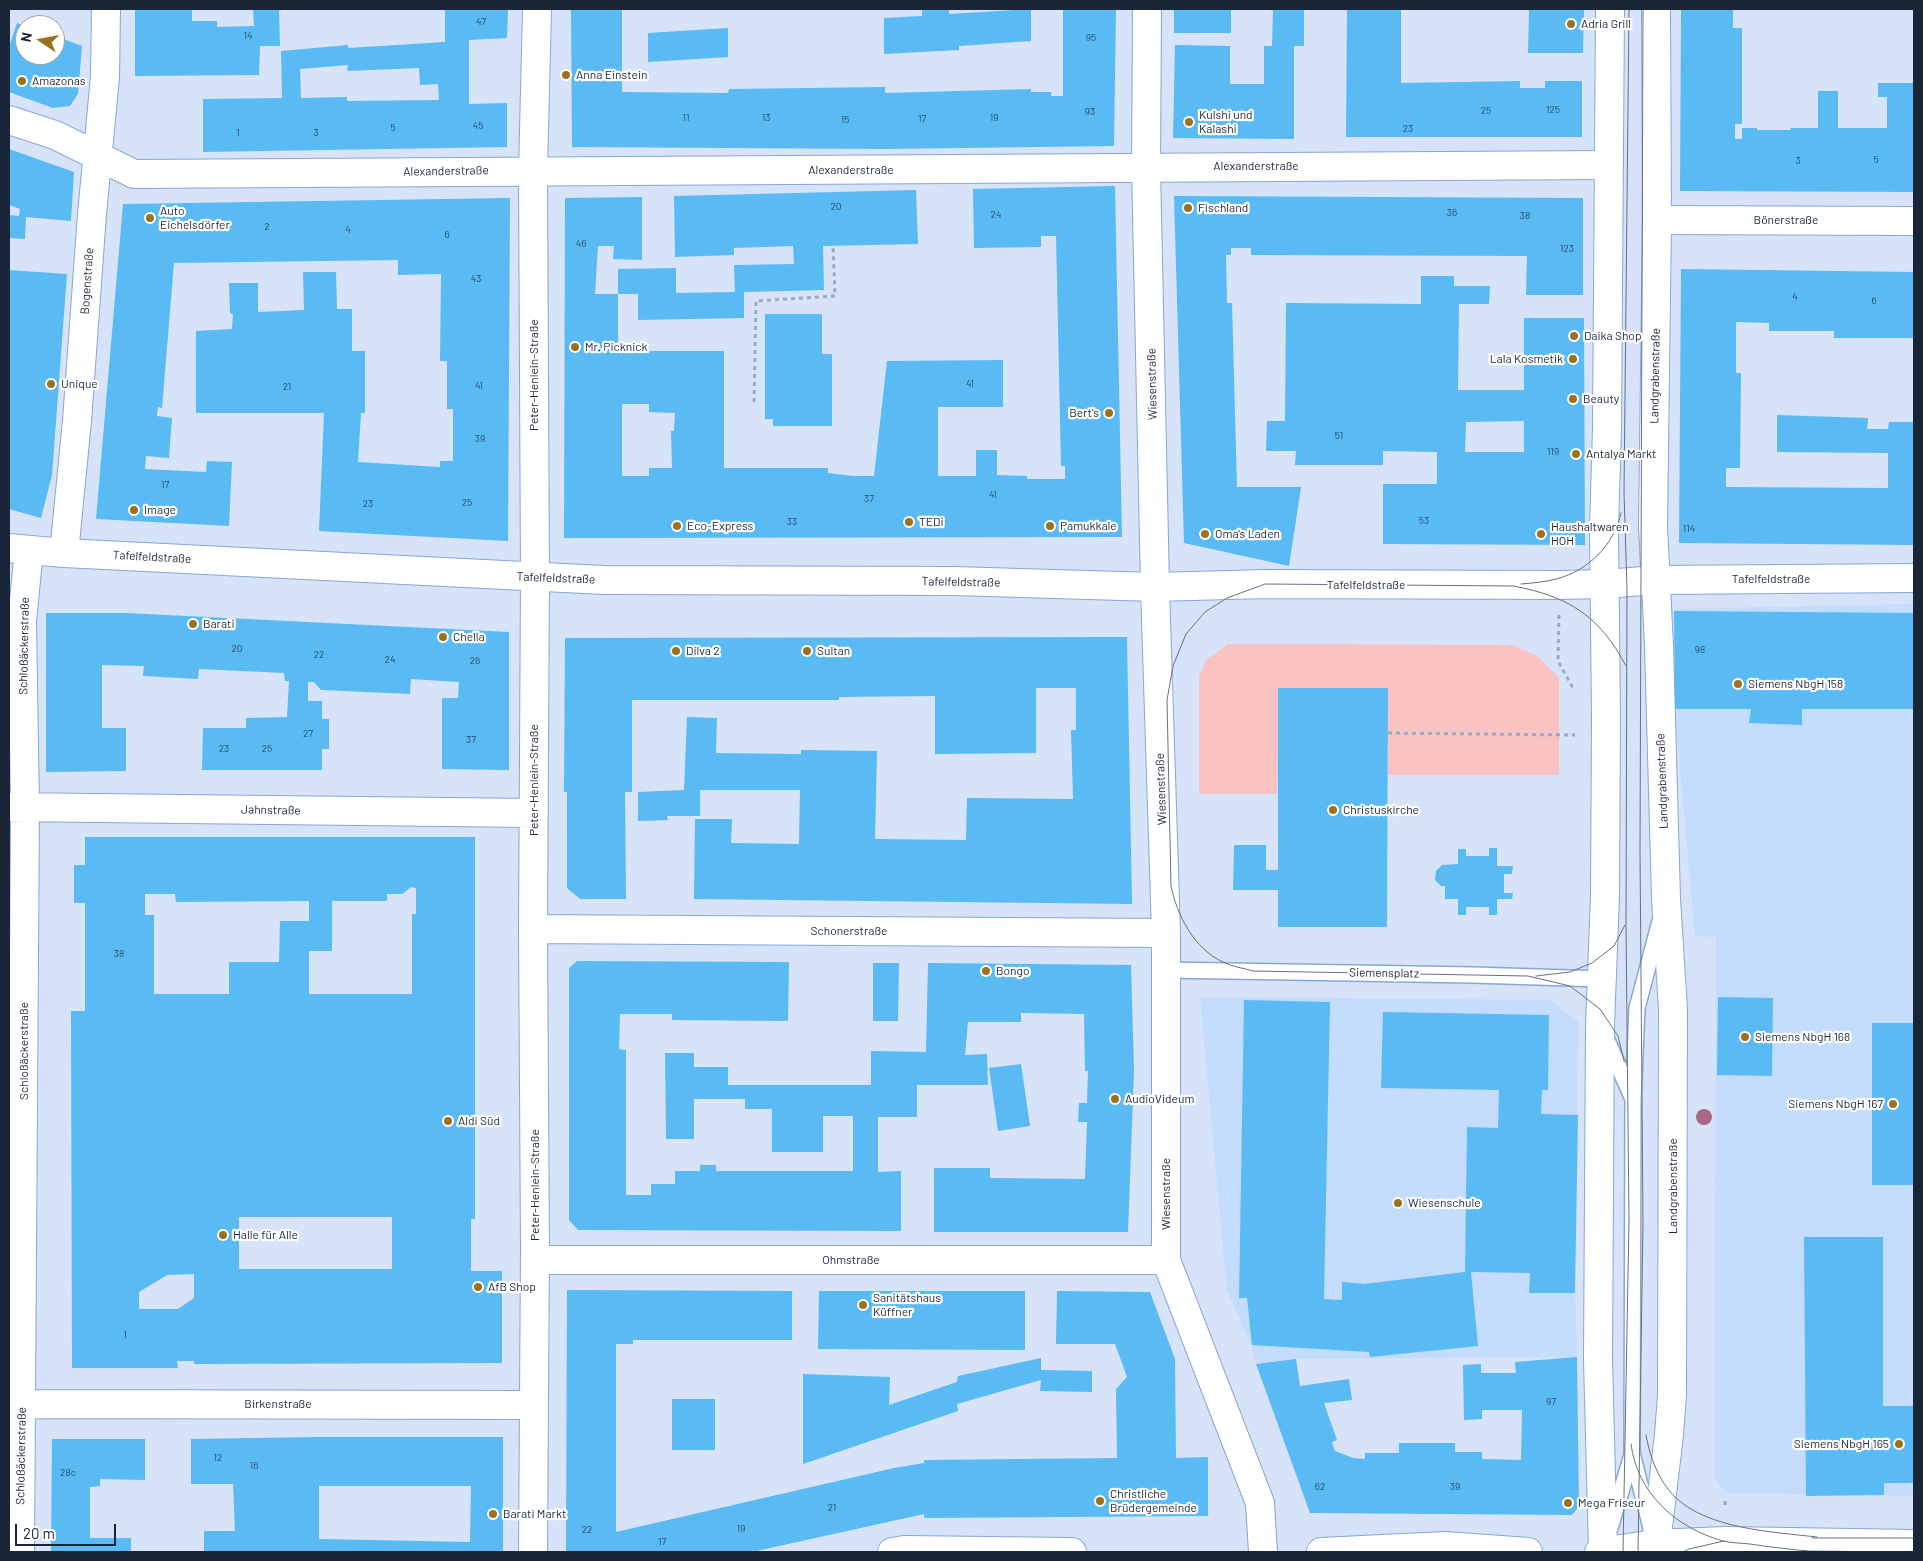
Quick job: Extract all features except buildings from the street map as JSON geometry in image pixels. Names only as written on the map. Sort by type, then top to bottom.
[{"type":"street","name":"Bogenstraße","points":[[64,553],[77,421],[105,77],[106,9]]},
{"type":"street","name":"Peter-Henlein-Straße","points":[[533,1552],[535,578],[533,170],[537,9]]},
{"type":"street","name":"Wiesenstraße","points":[[1147,9],[1146,167],[1155,588],[1166,934],[1166,1260],[1260,1502],[1263,1552]]},
{"type":"street","points":[[1610,9],[1604,584],[1606,735],[1604,925],[1600,1025],[1598,1393],[1602,1552],[1725,1541],[1914,1544]]},
{"type":"street","name":"Landgrabenstraße","points":[[1655,1548],[1669,1436],[1672,1395],[1673,1009],[1666,899],[1653,498],[1657,220],[1656,9]]},
{"type":"street","name":"Alexanderstraße","points":[[9,120],[55,135],[134,174],[533,170],[1609,165]]},
{"type":"street","name":"Bönerstraße","points":[[1657,220],[1914,221]]},
{"type":"street","name":"Tafelfeldstraße","points":[[19,549],[535,578],[604,580],[954,582],[1155,588],[1265,584],[1559,585],[1656,580],[1914,578]]},
{"type":"street","name":"Schloßäckerstraße","points":[[19,549],[22,621],[17,807],[22,1404],[20,1552]]},
{"type":"street","name":"Jahnstraße","points":[[17,807],[534,813]]},
{"type":"street","name":"Schonerstraße","points":[[533,929],[1166,934]]},
{"type":"street","name":"Ohmstraße","points":[[535,1260],[1166,1260]]},
{"type":"street","name":"Birkenstraße","points":[[22,1404],[534,1405]]},
{"type":"street","points":[[1321,1552],[1446,1546],[1528,1552]]},
{"type":"street","points":[[892,1552],[904,1550],[1072,1552]]},
{"type":"lane","points":[[1655,1548],[1632,1453],[1633,1101],[1637,1008],[1666,899]]},
{"type":"lane","name":"Siemensplatz","points":[[1166,970],[1463,974],[1602,979]]},
{"type":"lane","points":[[1600,1025],[1633,1101]]},
{"type":"lane","points":[[1602,1552],[1632,1453]]},
{"type":"path","points":[[754,402],[756,301],[835,296],[833,245]]},
{"type":"path","points":[[1559,585],[1558,661],[1575,691]]},
{"type":"path","points":[[1388,733],[1576,735],[1576,726]]},
{"type":"shaded area","points":[[1914,604],[1914,1496],[1726,1493],[1715,1478],[1716,937],[1695,936],[1675,709],[1672,609]]},
{"type":"shaded area","points":[[1228,644],[1513,645],[1539,657],[1559,678],[1559,775],[1388,775],[1388,688],[1279,688],[1277,794],[1199,794],[1199,676],[1206,660]]},
{"type":"shaded area","name":"Wiesenschule","points":[[1200,997],[1550,1000],[1578,1022],[1575,1293],[1577,1357],[1296,1359],[1256,1364],[1251,1345],[1227,1290]]},
{"type":"tram line","points":[[1623,1552],[1629,1220],[1626,924],[1627,589],[1624,493],[1629,9]]},
{"type":"tram line","points":[[1638,1552],[1643,1222],[1640,851],[1643,9]]},
{"type":"tram line","points":[[1521,584],[1556,579],[1579,570],[1589,563],[1606,546],[1618,525],[1621,513]]},
{"type":"tram line","points":[[1624,1061],[1618,1036],[1600,1009],[1570,986],[1528,976],[1253,971],[1223,962],[1203,949],[1182,919],[1171,886],[1167,700],[1173,666],[1186,634],[1205,612],[1227,598],[1265,584],[1513,586],[1533,590],[1566,603],[1593,621],[1605,634],[1626,666]]},
{"type":"tram line","points":[[1536,976],[1570,972],[1592,963],[1614,946],[1625,925]]},
{"type":"tram line","points":[[1646,1435],[1652,1460],[1659,1476],[1675,1497],[1689,1508],[1705,1516],[1742,1527],[1817,1537]]},
{"type":"tram line","points":[[1631,1444],[1641,1478],[1650,1493],[1675,1518],[1706,1535],[1726,1542],[1807,1551]]},
{"type":"tram line","points":[[1812,1538],[1914,1538]]},
{"type":"tram line","points":[[1683,1552],[1724,1541]]},
{"type":"tram line","points":[[1802,1551],[1914,1552]]},
{"type":"tram line","points":[[1745,1552],[1765,1552]]},
{"type":"place","name":"Adria Grill","points":[[1571,24]]},
{"type":"place","name":"Anna Einstein","points":[[566,75]]},
{"type":"place","name":"Amazonas","points":[[22,81]]},
{"type":"place","name":"Kulshi und Kalashi","points":[[1189,122]]},
{"type":"place","name":"Fischland","points":[[1188,208]]},
{"type":"place","name":"Auto Eichelsdörfer","points":[[150,218]]},
{"type":"place","name":"Daika Shop","points":[[1574,336]]},
{"type":"place","name":"Mr. Picknick","points":[[575,347]]},
{"type":"place","name":"Lala Kosmetik","points":[[1573,359]]},
{"type":"place","name":"Unique","points":[[51,384]]},
{"type":"place","name":"Beauty","points":[[1573,399]]},
{"type":"place","name":"Bert's","points":[[1109,413]]},
{"type":"place","name":"Antalya Markt","points":[[1576,454]]},
{"type":"place","name":"Image","points":[[134,510]]},
{"type":"place","name":"TEDi","points":[[909,522]]},
{"type":"place","name":"Eco-Express","points":[[677,526]]},
{"type":"place","name":"Pamukkale","points":[[1050,526]]},
{"type":"place","name":"Oma's Laden","points":[[1205,534]]},
{"type":"place","name":"Haushaltwaren HOH","points":[[1541,534]]},
{"type":"place","name":"Barati","points":[[193,624]]},
{"type":"place","name":"Chella","points":[[443,637]]},
{"type":"place","name":"Dilva 2","points":[[676,651]]},
{"type":"place","name":"Sultan","points":[[807,651]]},
{"type":"place","name":"Siemens NbgH 158","points":[[1738,684]]},
{"type":"place","name":"Christuskirche","points":[[1333,810]]},
{"type":"place","name":"Bongo","points":[[986,971]]},
{"type":"place","name":"Siemens NbgH 168","points":[[1745,1037]]},
{"type":"place","name":"AudioVideum","points":[[1115,1099]]},
{"type":"place","name":"Siemens NbgH 167","points":[[1893,1104]]},
{"type":"place","name":"Aldi Süd","points":[[448,1121]]},
{"type":"place","name":"Wiesenschule","points":[[1398,1203]]},
{"type":"place","name":"Halle für Alle","points":[[223,1235]]},
{"type":"place","name":"AfB Shop","points":[[478,1287]]},
{"type":"place","name":"Sanitätshaus Küffner","points":[[863,1305]]},
{"type":"place","name":"Siemens NbgH 165","points":[[1899,1444]]},
{"type":"place","name":"Christliche Brüdergemeinde","points":[[1100,1501]]},
{"type":"place","name":"Mega Friseur","points":[[1568,1503]]},
{"type":"place","name":"Barati Markt","points":[[493,1514]]}]
